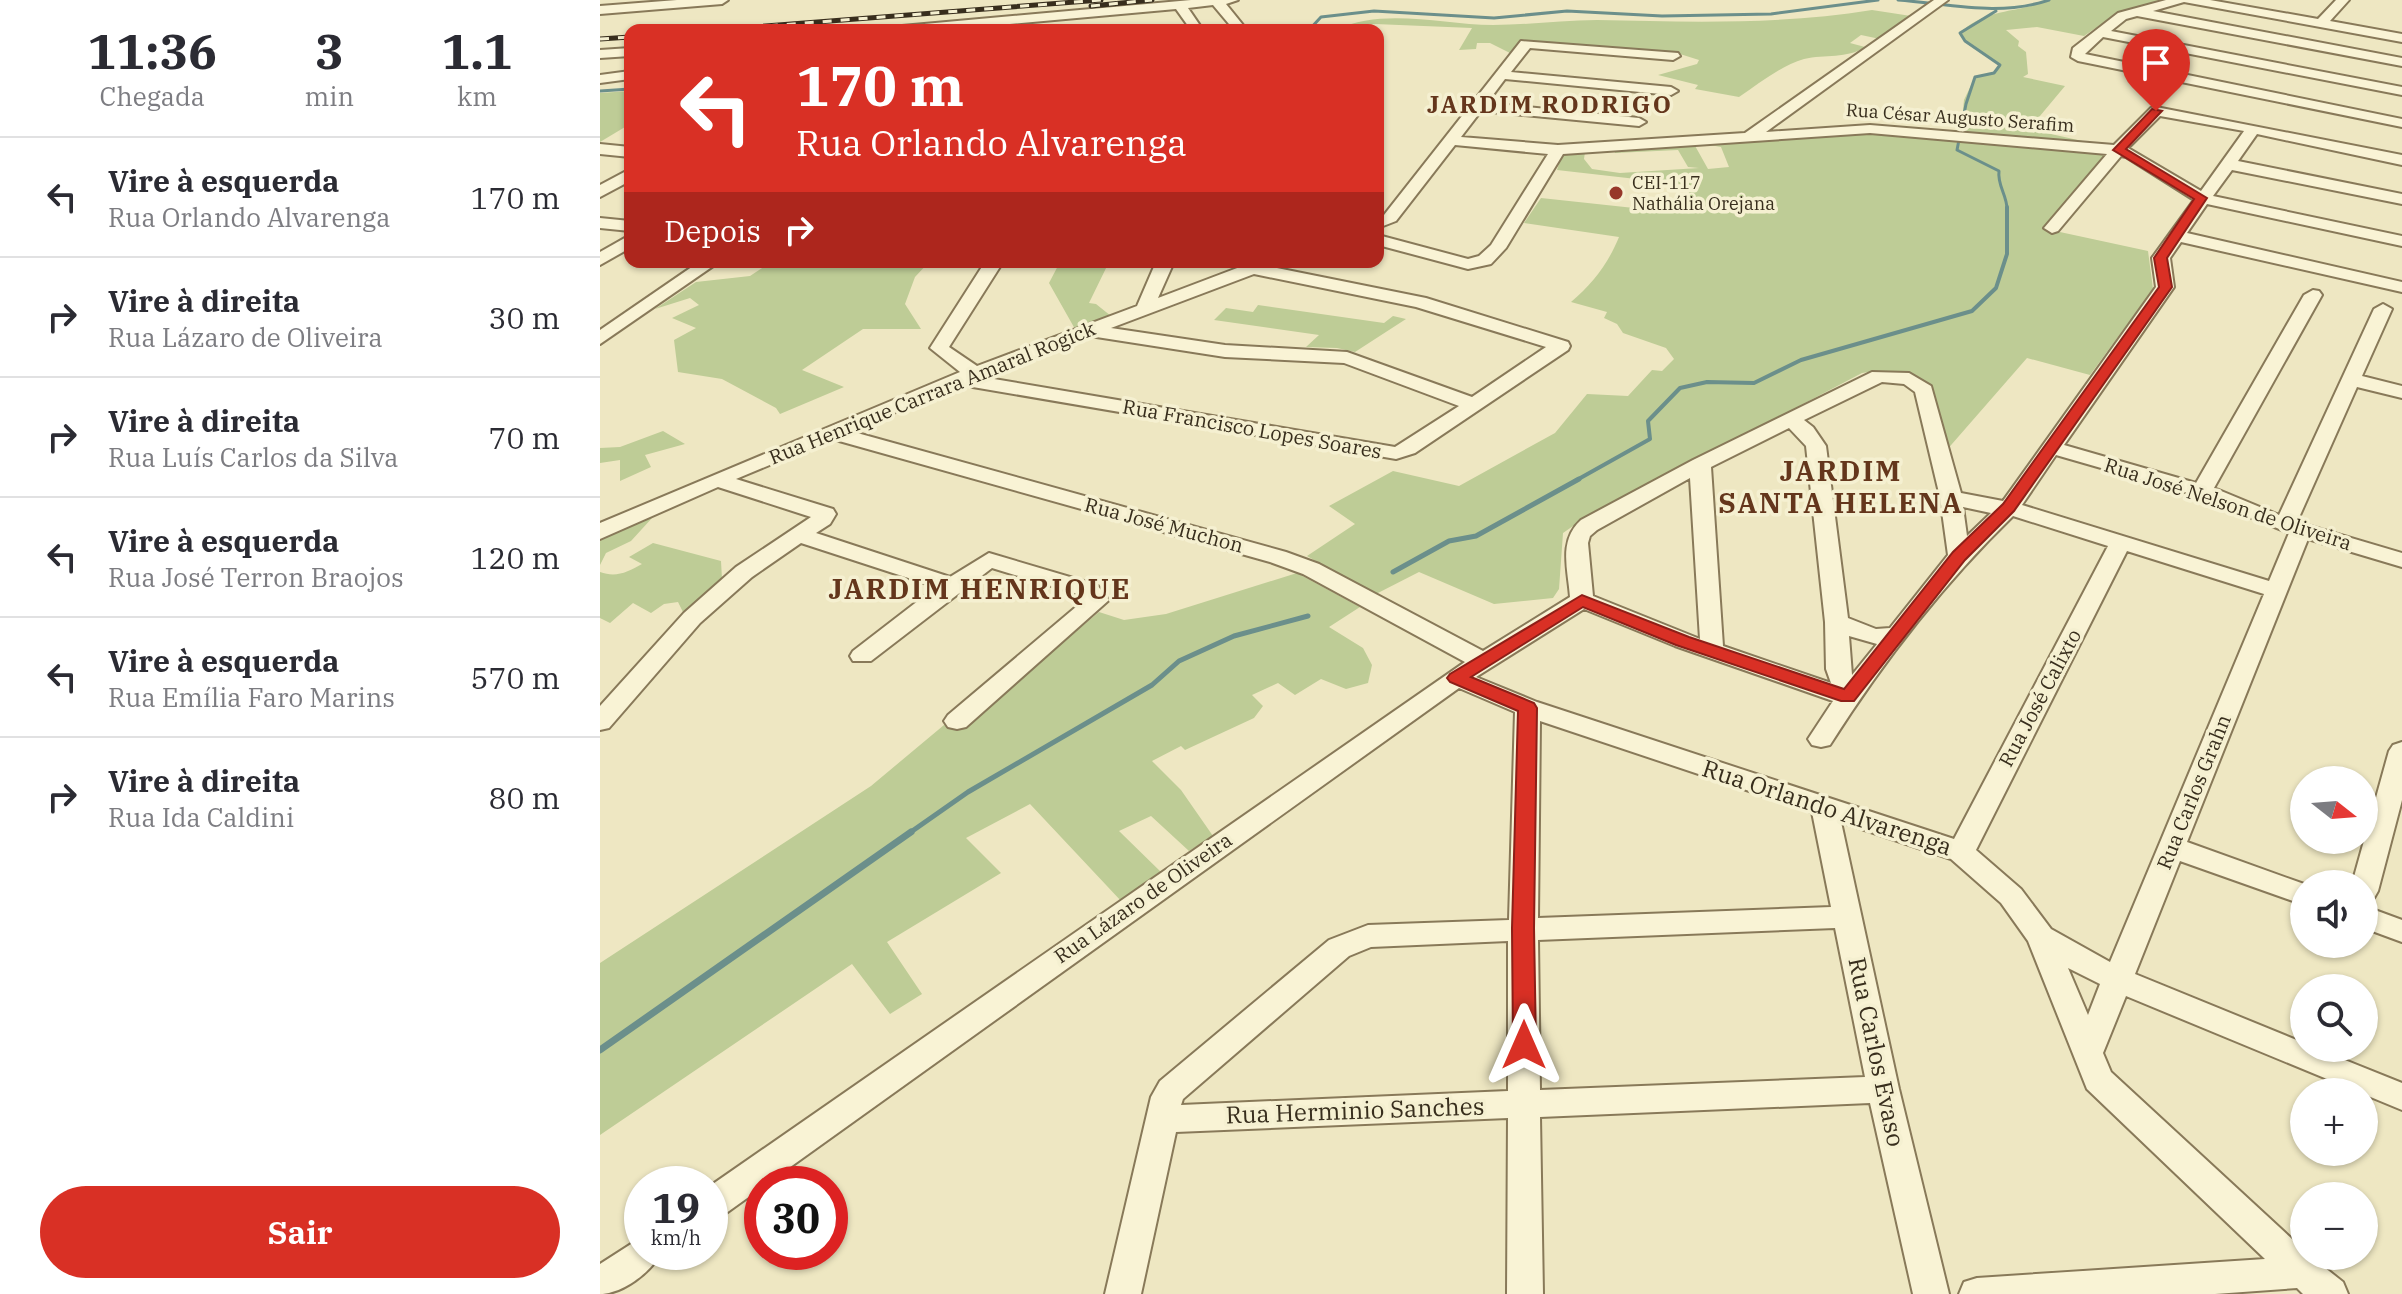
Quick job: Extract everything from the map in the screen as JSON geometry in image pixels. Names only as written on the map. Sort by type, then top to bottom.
[{"type":"street","points":[[602,10],[621,4],[722,0]]},
{"type":"street","points":[[975,24],[1232,0]]},
{"type":"street","points":[[1750,136],[1941,0]]},
{"type":"street","points":[[2180,0],[2122,16],[2078,51],[2078,57],[2402,123]]},
{"type":"street","points":[[2134,12],[2395,60],[2402,40],[2189,0]]},
{"type":"street","points":[[2321,23],[2343,0]]},
{"type":"street","points":[[1217,2],[1236,24]]},
{"type":"street","points":[[1180,6],[1193,24]]},
{"type":"street","points":[[1031,24],[1036,19]]},
{"type":"street","points":[[2100,33],[2402,91]]},
{"type":"street","points":[[1384,220],[1526,44],[1673,56]]},
{"type":"street","points":[[600,54],[624,52]]},
{"type":"street","points":[[1502,75],[1671,91]]},
{"type":"street","points":[[600,79],[624,76]]},
{"type":"street","points":[[1477,106],[1639,122]]},
{"type":"street","points":[[2052,228],[2118,150],[2156,111],[2402,160]]},
{"type":"street","name":"Rua César Augusto Serafim","points":[[1450,140],[1558,150],[1849,129],[1946,134],[2118,150]]},
{"type":"street","points":[[1821,739],[1848,697],[1959,556],[2009,508],[2053,448],[2165,287],[2161,258],[2253,129]]},
{"type":"street","points":[[600,149],[624,151]]},
{"type":"street","points":[[1384,239],[1468,264],[1485,260],[1498,248],[1558,150]]},
{"type":"street","points":[[2118,150],[2131,154],[2201,198],[2402,241]]},
{"type":"street","points":[[2227,164],[2402,199]]},
{"type":"street","points":[[600,192],[624,178]]},
{"type":"street","points":[[600,223],[624,225]]},
{"type":"street","points":[[2177,236],[2402,287]]},
{"type":"street","points":[[600,260],[624,244]]},
{"type":"street","points":[[600,338],[701,268]]},
{"type":"street","points":[[967,376],[939,348],[990,268]]},
{"type":"street","points":[[1145,307],[1162,268]]},
{"type":"street","name":"Rua Henrique Carrara Amaral Rogick","points":[[600,532],[967,376],[1252,268]]},
{"type":"street","name":"Rua Francisco Lopes Soares","points":[[967,376],[1389,453],[1408,449],[1561,346],[1420,302],[1273,268]]},
{"type":"street","points":[[2202,491],[2313,295]]},
{"type":"street","name":"Rua Carlos Grahn","points":[[2087,1054],[2276,590],[2293,527],[2383,309]]},
{"type":"street","points":[[1088,330],[1225,351],[1347,358],[1474,405]]},
{"type":"street","points":[[1848,697],[1683,641],[1582,600],[1577,543],[1579,534],[1589,525],[1700,464],[1879,376],[1909,379],[1924,390],[1951,497],[1959,556]]},
{"type":"street","points":[[2353,380],[2402,392]]},
{"type":"street","points":[[1791,420],[1806,431],[1816,446],[1837,622],[1838,669],[1848,697]]},
{"type":"street","name":"Rua José Muchon","points":[[830,432],[1278,557],[1311,569],[1482,661]]},
{"type":"street","name":"Rua José Nelson de Oliveira","points":[[2053,448],[2202,491],[2293,527],[2402,560]]},
{"type":"street","points":[[1700,464],[1707,600],[1712,623],[1711,651]]},
{"type":"street","points":[[600,722],[692,618],[744,572],[825,514],[718,480]]},
{"type":"street","points":[[1653,490],[1676,489],[1702,500]]},
{"type":"street","points":[[1951,497],[1981,506],[2009,508],[2276,590]]},
{"type":"street","points":[[799,535],[953,585]]},
{"type":"street","name":"Rua José Calixto","points":[[1961,852],[2120,544]]},
{"type":"street","points":[[862,656],[989,560],[1089,590],[1096,596],[1097,600],[1091,606],[957,721]]},
{"type":"street","name":"Rua Lázaro de Oliveira","points":[[728,1192],[1457,678],[1582,600]]},
{"type":"street","points":[[1683,641],[1702,619],[1707,600]]},
{"type":"street","points":[[1837,622],[1873,637],[1897,635]]},
{"type":"street","points":[[1812,684],[1832,676],[1838,669]]},
{"type":"street","name":"Rua Orlando Alvarenga","points":[[1457,678],[1528,708],[1961,852],[2011,896],[2041,937],[2098,1080],[2316,1283]]},
{"type":"street","points":[[1525,1294],[1523,928],[1528,708]]},
{"type":"street","points":[[2370,870],[2402,751]]},
{"type":"street","name":"Rua Carlos Evaso","points":[[1825,809],[1883,1089],[1931,1294]]},
{"type":"street","points":[[2171,847],[2290,890]]},
{"type":"street","points":[[1123,1294],[1166,1104],[1339,948],[1352,940],[1368,936],[1523,928],[1847,917]]},
{"type":"street","points":[[2378,922],[2402,931]]},
{"type":"street","points":[[2041,937],[2083,963],[2117,979],[2402,1097]]},
{"type":"street","name":"Rua Herminio Sanches","points":[[1166,1104],[1525,1104],[1883,1089]]},
{"type":"street","points":[[600,1284],[624,1267]]},
{"type":"street","points":[[1977,1294],[2316,1283]]},
{"type":"green space","points":[[2049,0],[2165,0],[2119,12],[2084,36],[2037,27],[2006,30],[2026,52],[2028,74],[2023,77],[2065,86],[2029,129],[2109,147],[1961,132],[1964,100],[1975,77],[1994,73],[1999,65],[1965,41],[1960,33],[1980,19]]},
{"type":"green space","points":[[1872,10],[1911,16],[1880,39],[1861,35],[1850,43],[1865,47],[1858,51],[1795,62],[1739,97],[1695,89],[1698,85],[1658,75],[1697,64],[1699,60],[1680,54],[1531,42],[1514,55],[1490,43],[1477,43],[1476,49],[1459,50],[1472,28],[1351,24],[1393,18],[1493,25],[1597,20],[1734,21]]},
{"type":"green space","points":[[624,91],[624,128],[600,142],[600,93]]},
{"type":"green space","points":[[1861,132],[2102,152],[2105,155],[2046,229],[2148,251],[2153,289],[2090,375],[2027,358],[1945,452],[1931,387],[1898,372],[1862,373],[1563,533],[1559,589],[1553,598],[1494,604],[1419,572],[1374,595],[1307,556],[1355,524],[1329,506],[1393,471],[1459,486],[1555,433],[1587,394],[1628,396],[1652,370],[1662,371],[1674,359],[1666,348],[1623,333],[1617,324],[1604,318],[1607,312],[1571,302],[1599,272],[1619,237],[1524,223],[1541,198],[1662,211],[1683,205],[1691,188],[1689,185],[1557,170],[1562,154],[1585,152],[1584,159],[1592,169],[1620,173],[1699,168],[1688,167],[1678,150],[1615,153],[1613,149],[1694,144],[1708,169],[1729,167],[1721,147],[1704,144]]},
{"type":"green space","points":[[762,268],[923,268],[915,277],[905,304],[921,329],[863,329],[802,370],[844,387],[780,414],[776,408],[722,379],[678,372],[674,340],[696,328],[672,318],[699,305],[690,298],[655,309],[696,282],[750,276]]},
{"type":"green space","points":[[1057,268],[1106,268],[1089,303],[1096,304],[1111,316],[1075,329],[1049,283]]},
{"type":"green space","points":[[1258,305],[1384,323],[1393,316],[1406,319],[1355,352],[1306,347],[1319,335],[1214,320],[1226,308],[1253,312]]},
{"type":"green space","points":[[663,431],[685,444],[645,455],[651,467],[620,481],[620,460],[600,463],[600,448],[620,447]]},
{"type":"green space","points":[[638,518],[652,518],[631,541],[606,553],[600,565],[600,539]]},
{"type":"green space","points":[[653,543],[721,561],[722,579],[684,614],[678,602],[664,604],[651,613],[633,603],[610,623],[600,618],[600,572],[617,574],[637,567],[642,564],[629,557]]},
{"type":"green space","points":[[1297,573],[1360,607],[1329,627],[1363,648],[1372,665],[1368,683],[1346,689],[1321,679],[1295,695],[1278,683],[1252,695],[1263,706],[1254,718],[1185,750],[1181,746],[1152,761],[1181,790],[1213,836],[1189,851],[1151,816],[1119,831],[1163,874],[1122,902],[1030,804],[966,838],[1001,873],[887,942],[922,994],[890,1014],[852,964],[600,1135],[600,963],[871,786],[944,725],[958,730],[1099,612],[1124,620],[1166,614]]},
{"type":"waterway","points":[[1315,24],[1321,17],[1374,11],[1494,18],[1567,11],[1662,16],[1771,14],[1878,0]]},
{"type":"waterway","points":[[1898,0],[1993,9],[2049,0]]},
{"type":"waterway","points":[[1996,11],[1960,33],[1965,41],[2000,65],[1994,73],[1975,77],[1957,150],[1999,171],[2007,209]]},
{"type":"waterway","points":[[600,91],[624,89]]},
{"type":"waterway","points":[[1575,481],[1650,439],[1648,421],[1680,388],[1707,382],[1754,383],[1801,360],[1972,311],[1996,288],[2007,254],[2007,209]]},
{"type":"waterway","points":[[1393,572],[1449,541],[1476,536],[1579,479]]},
{"type":"waterway","points":[[908,834],[968,792],[1152,685],[1179,661],[1234,636],[1308,616]]},
{"type":"waterway","points":[[600,1050],[911,832]]},
{"type":"railway","points":[[792,24],[1101,0]]},
{"type":"railway","points":[[1091,6],[1152,0]]},
{"type":"railway","points":[[600,39],[624,37]]},
{"type":"place","name":"CEI-117 Nathália Orejana","points":[[1616,193]]},
{"type":"district","name":"JARDIM RODRIGO","points":[[1550,105]]},
{"type":"district","name":"JARDIM SANTA HELENA","points":[[1841,487]]},
{"type":"district","name":"JARDIM HENRIQUE","points":[[980,589]]},
{"type":"route","points":[[1524,1045],[1528,708],[1457,678],[1513,640],[1582,600],[1683,641],[1848,697],[1959,556],[2009,508],[2165,287],[2161,258],[2201,198],[2131,154],[2118,150],[2156,111]]}]
